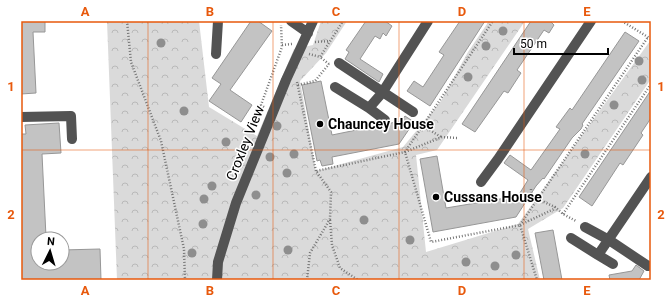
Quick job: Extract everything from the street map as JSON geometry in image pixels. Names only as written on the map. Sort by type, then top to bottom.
[{"type":"street","points":[[216,54],[218,21]]},
{"type":"street","points":[[291,21],[308,33]]},
{"type":"street","name":"Croxley View","points":[[217,280],[218,262],[236,203],[273,112],[314,21]]},
{"type":"street","points":[[369,108],[382,92],[428,21]]},
{"type":"street","points":[[481,182],[591,21]]},
{"type":"street","points":[[334,64],[382,92],[412,112]]},
{"type":"street","points":[[335,87],[369,108],[385,120]]},
{"type":"street","points":[[21,117],[71,116],[72,138]]},
{"type":"street","points":[[598,255],[651,177]]},
{"type":"street","points":[[585,227],[609,240],[648,266]]},
{"type":"street","points":[[571,238],[613,264]]},
{"type":"path","points":[[127,21],[131,62],[161,141],[184,249],[185,280]]},
{"type":"path","points":[[273,112],[261,105],[282,47],[281,21]]},
{"type":"path","points":[[298,85],[315,81],[334,64],[320,58],[343,21]]},
{"type":"path","points":[[493,21],[405,152],[431,242],[520,225],[554,209],[555,207]]},
{"type":"path","points":[[520,225],[650,38],[622,21]]},
{"type":"path","points":[[294,64],[316,171],[331,192],[330,219],[332,245],[340,268],[358,280]]},
{"type":"path","points":[[563,214],[651,84]]},
{"type":"path","points":[[412,112],[416,121],[442,137]]},
{"type":"path","points":[[316,171],[405,152],[442,137],[457,138]]},
{"type":"path","points":[[531,189],[531,196],[555,207],[563,214],[585,227]]},
{"type":"path","points":[[307,280],[310,253],[330,219]]},
{"type":"path","points":[[520,225],[538,280]]},
{"type":"green space","points":[[107,21],[199,21],[209,107],[257,136],[294,49],[313,45],[321,21],[347,21],[326,53],[300,81],[316,171],[403,147],[441,101],[468,52],[489,21],[525,21],[437,150],[416,155],[426,252],[518,224],[650,41],[651,79],[563,208],[528,229],[540,280],[117,280]]},
{"type":"building","points":[[21,21],[45,21],[45,32],[33,32],[36,93],[21,94]]},
{"type":"building","points":[[251,21],[258,21],[272,31],[230,90],[252,105],[241,122],[209,101],[221,84],[212,78]]},
{"type":"building","points":[[366,21],[385,21],[392,26],[386,36],[383,33],[380,39],[375,36],[360,59],[383,74],[379,82],[345,59],[349,52],[346,50]]},
{"type":"building","points":[[460,21],[485,21],[430,106],[407,91],[414,81],[423,87],[444,55],[439,52]]},
{"type":"building","points":[[531,21],[550,21],[554,25],[549,33],[544,30],[517,70],[521,73],[508,93],[504,91],[475,132],[462,124]]},
{"type":"building","points":[[625,32],[639,41],[582,124],[581,129],[572,138],[544,179],[543,178],[536,186],[516,217],[433,232],[420,159],[437,156],[446,208],[518,196],[528,180],[504,163],[510,155],[531,170],[560,129],[556,127],[570,108],[572,110]]},
{"type":"building","name":"Chauncey House","points":[[321,81],[332,135],[381,125],[387,126],[391,123],[401,121],[405,116],[414,122],[399,144],[332,157],[333,164],[322,166],[320,160],[317,161],[302,85]]},
{"type":"building","points":[[651,90],[651,118],[641,133],[643,135],[623,165],[620,163],[592,206],[579,197]]},
{"type":"building","points":[[59,123],[61,153],[42,154],[46,231],[30,231],[30,271],[70,271],[70,250],[100,249],[101,280],[21,280],[21,134],[26,134],[25,125]]},
{"type":"building","points":[[553,230],[562,280],[544,280],[535,233]]},
{"type":"building","points":[[636,265],[644,271],[639,280],[610,280],[609,275],[632,271]]},
{"type":"place","name":"Chauncey House","points":[[320,124]]},
{"type":"place","name":"Cussans House","points":[[436,197]]}]
